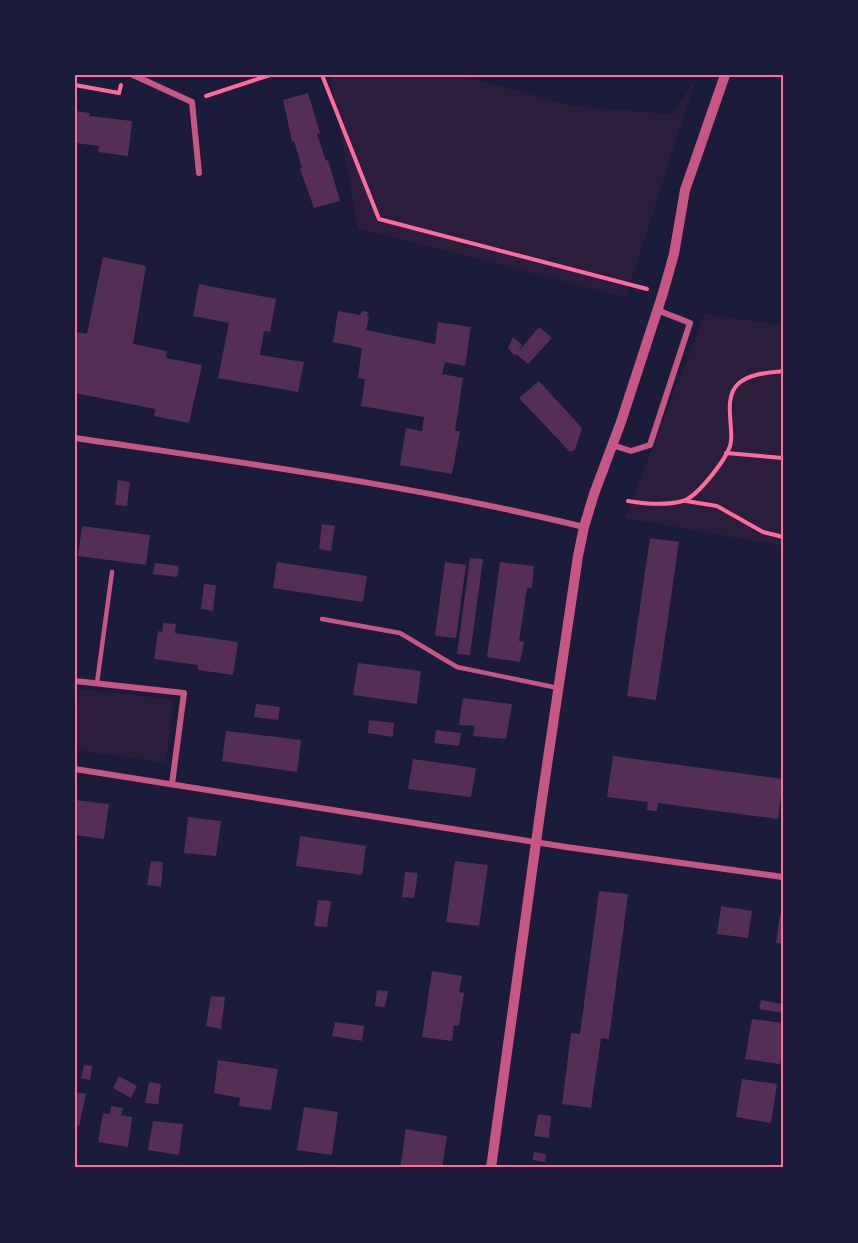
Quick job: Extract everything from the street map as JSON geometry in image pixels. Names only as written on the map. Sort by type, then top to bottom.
[{"type":"street","points":[[133,75],[192,102],[199,173]]},
{"type":"street","points":[[491,1168],[558,688],[584,527],[663,293],[674,254],[685,190],[725,75]]},
{"type":"street","points":[[612,445],[631,451],[650,445],[690,323],[657,310]]},
{"type":"street","points":[[75,438],[264,465],[455,499],[584,527]]},
{"type":"street","points":[[75,681],[184,693],[172,784]]},
{"type":"street","points":[[75,769],[536,843],[783,877]]},
{"type":"lane","points":[[97,683],[112,572]]},
{"type":"lane","points":[[322,620],[400,633],[456,667],[558,688]]},
{"type":"path","points":[[75,85],[119,93],[122,75]]},
{"type":"path","points":[[192,102],[270,75]]},
{"type":"path","points":[[322,75],[379,219],[663,293]]},
{"type":"path","points":[[686,501],[717,471],[732,443],[731,398],[738,384],[756,375],[783,371]]},
{"type":"path","points":[[726,453],[783,458]]},
{"type":"path","points":[[628,501],[650,504],[686,501],[717,506],[763,532],[783,537]]},
{"type":"shaded area","points":[[330,75],[459,75],[574,106],[673,114],[697,76],[626,297],[358,229]]},
{"type":"shaded area","points":[[704,314],[783,325],[783,546],[625,518]]},
{"type":"shaded area","points":[[75,689],[174,699],[166,763],[75,750]]},
{"type":"building","points":[[308,93],[320,133],[317,134],[326,161],[328,160],[340,201],[314,208],[300,169],[302,168],[294,141],[292,141],[283,100]]},
{"type":"building","points":[[75,111],[90,113],[89,116],[132,121],[128,156],[98,152],[99,146],[75,143]]},
{"type":"building","points":[[103,257],[146,266],[133,344],[167,351],[166,358],[202,365],[189,423],[154,416],[155,409],[75,393],[75,332],[87,334]]},
{"type":"building","points":[[199,284],[276,299],[270,332],[264,331],[260,355],[304,362],[298,392],[218,378],[229,323],[193,316]]},
{"type":"building","points":[[338,311],[360,315],[362,311],[368,312],[366,330],[435,344],[438,322],[471,327],[465,366],[445,362],[442,374],[463,378],[455,431],[460,431],[452,474],[400,465],[406,428],[422,431],[424,417],[361,406],[365,379],[358,378],[362,348],[333,342]]},
{"type":"building","points":[[539,327],[552,338],[528,364],[516,354],[515,356],[508,348],[513,337],[522,345],[518,352]]},
{"type":"building","points":[[539,381],[582,428],[575,450],[570,452],[519,398]]},
{"type":"building","points":[[118,480],[130,482],[127,506],[115,505]]},
{"type":"building","points":[[322,524],[335,526],[331,551],[319,549]]},
{"type":"building","points":[[82,526],[150,535],[146,565],[78,556]]},
{"type":"building","points":[[650,538],[679,542],[656,700],[627,696]]},
{"type":"building","points":[[470,558],[483,559],[470,655],[457,654]]},
{"type":"building","points":[[277,562],[367,576],[363,602],[273,588]]},
{"type":"building","points":[[445,562],[466,565],[456,638],[435,636]]},
{"type":"building","points":[[500,562],[534,566],[532,588],[527,588],[519,641],[524,642],[520,662],[487,657]]},
{"type":"building","points":[[155,563],[179,566],[177,577],[153,574]]},
{"type":"building","points":[[204,584],[216,585],[213,611],[201,609]]},
{"type":"building","points":[[163,623],[176,624],[175,633],[238,642],[233,675],[198,670],[198,665],[154,659],[158,631],[162,632]]},
{"type":"building","points":[[358,663],[421,671],[417,704],[353,695]]},
{"type":"building","points":[[463,698],[512,704],[506,739],[473,736],[475,726],[459,725]]},
{"type":"building","points":[[256,704],[280,707],[278,720],[254,717]]},
{"type":"building","points":[[369,720],[394,723],[393,737],[368,733]]},
{"type":"building","points":[[436,730],[461,733],[459,746],[434,743]]},
{"type":"building","points":[[226,731],[301,740],[297,772],[222,761]]},
{"type":"building","points":[[613,756],[783,779],[778,819],[658,803],[657,811],[647,810],[648,802],[607,797]]},
{"type":"building","points":[[413,759],[476,768],[471,797],[408,789]]},
{"type":"building","points":[[75,800],[109,804],[104,839],[75,835]]},
{"type":"building","points":[[188,817],[221,821],[216,856],[184,853]]},
{"type":"building","points":[[300,836],[366,846],[362,875],[296,866]]},
{"type":"building","points":[[151,861],[163,862],[161,887],[147,885]]},
{"type":"building","points":[[455,861],[488,865],[479,926],[446,922]]},
{"type":"building","points":[[405,872],[418,873],[414,898],[402,897]]},
{"type":"building","points":[[599,891],[628,894],[609,1039],[601,1038],[591,1108],[562,1104],[571,1033],[580,1034]]},
{"type":"building","points":[[318,900],[331,901],[327,927],[314,926]]},
{"type":"building","points":[[721,906],[752,911],[748,938],[717,934]]},
{"type":"building","points":[[780,914],[783,915],[783,944],[776,943]]},
{"type":"building","points":[[432,971],[462,976],[459,992],[464,993],[459,1026],[454,1025],[452,1041],[422,1037]]},
{"type":"building","points":[[377,990],[388,991],[385,1007],[375,1006]]},
{"type":"building","points":[[211,996],[225,997],[221,1029],[206,1026]]},
{"type":"building","points":[[761,1000],[783,1004],[783,1013],[759,1009]]},
{"type":"building","points":[[752,1019],[783,1023],[780,1064],[745,1059]]},
{"type":"building","points":[[335,1022],[364,1026],[362,1041],[332,1036]]},
{"type":"building","points":[[218,1060],[278,1069],[271,1110],[239,1106],[240,1098],[214,1093]]},
{"type":"building","points":[[84,1065],[92,1066],[90,1080],[81,1078]]},
{"type":"building","points":[[119,1076],[137,1086],[131,1098],[113,1088]]},
{"type":"building","points":[[742,1079],[777,1084],[771,1123],[736,1117]]},
{"type":"building","points":[[149,1082],[161,1084],[158,1104],[145,1103]]},
{"type":"building","points":[[75,1092],[86,1094],[79,1126],[75,1126]]},
{"type":"building","points":[[111,1106],[123,1108],[121,1115],[132,1117],[128,1147],[98,1142],[103,1113],[110,1114]]},
{"type":"building","points":[[304,1107],[338,1112],[332,1155],[297,1150]]},
{"type":"building","points":[[538,1114],[551,1116],[549,1138],[534,1136]]},
{"type":"building","points":[[153,1121],[183,1124],[179,1155],[148,1150]]},
{"type":"building","points":[[406,1129],[447,1136],[442,1168],[400,1168]]},
{"type":"building","points":[[534,1152],[546,1154],[545,1162],[533,1160]]}]
